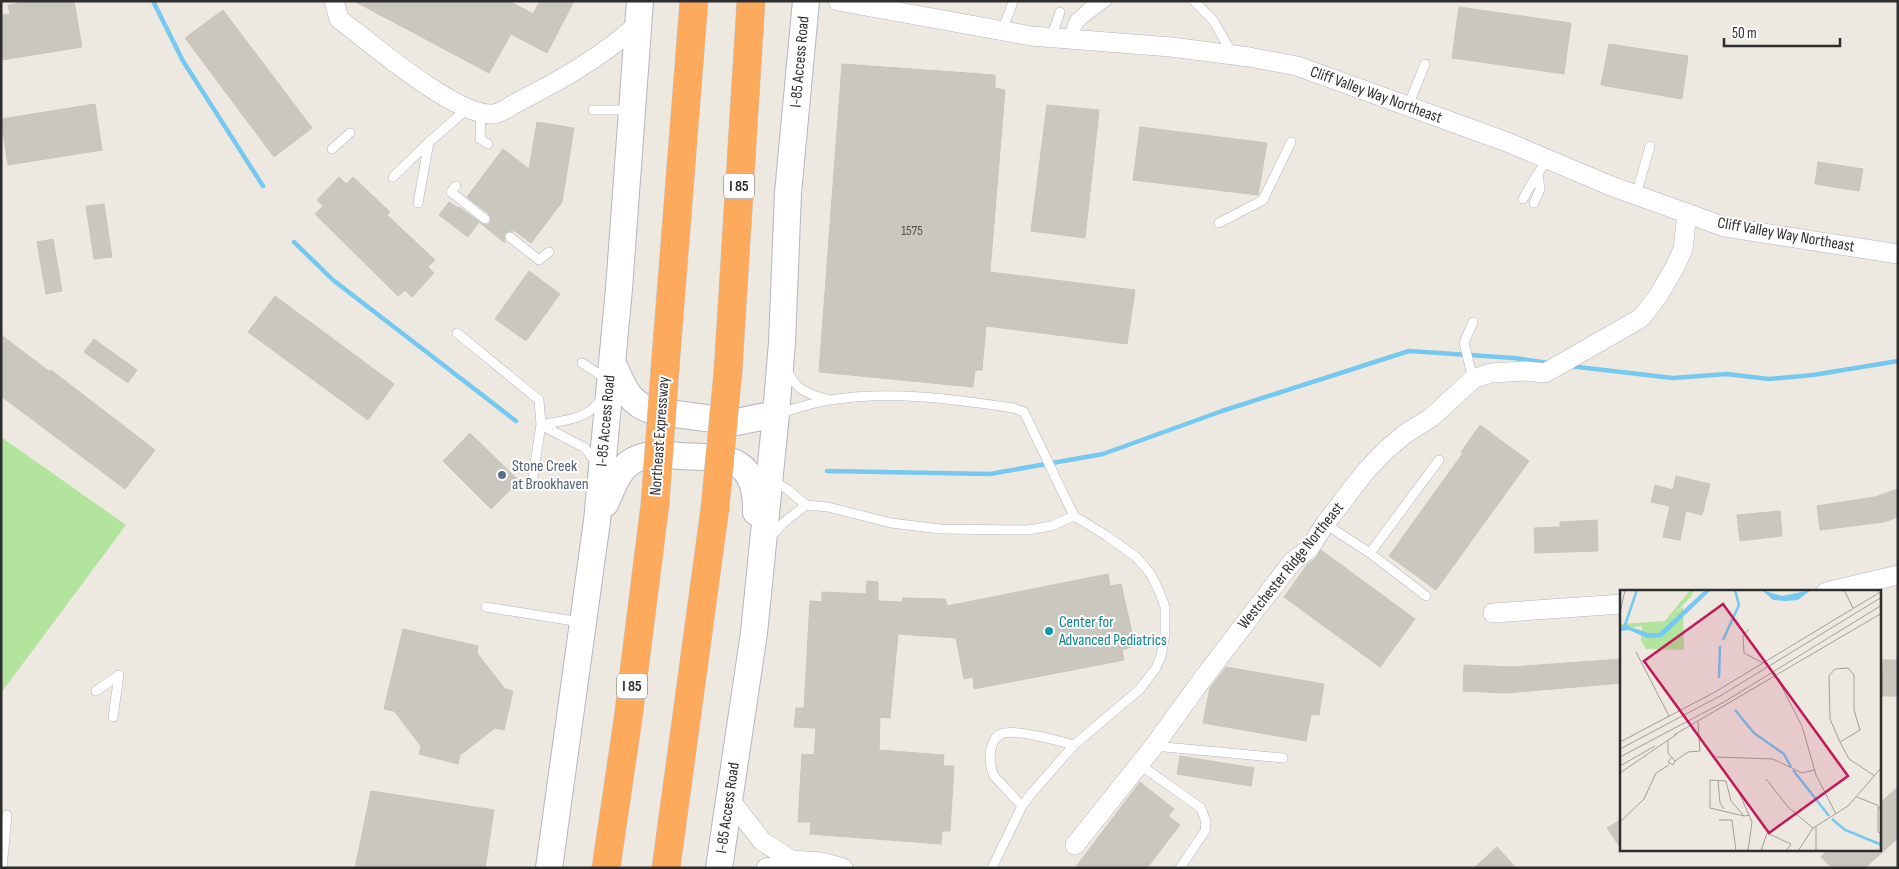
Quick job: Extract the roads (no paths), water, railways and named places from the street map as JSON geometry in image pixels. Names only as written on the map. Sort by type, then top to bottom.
[{"type":"highway","name":"Northeast Expressway","points":[[606,868],[628,719],[655,504],[694,1]]},
{"type":"highway","name":"I 85","points":[[666,868],[715,508],[728,371],[751,1]]},
{"type":"main road","name":"I-85 Access Road","points":[[719,868],[754,633],[762,548],[757,471],[776,414],[782,343],[788,193],[806,1]]},
{"type":"main road","name":"I-85 Access Road","points":[[549,868],[602,474],[619,289],[639,13]]},
{"type":"main road","points":[[736,422],[753,411],[764,396],[772,378],[782,343]]},
{"type":"main road","points":[[611,372],[630,398],[641,407],[652,411],[736,422],[776,414]]},
{"type":"main road","points":[[597,521],[624,468],[632,461],[649,455],[725,458],[757,471],[752,481],[756,497],[754,633]]},
{"type":"street","points":[[334,1],[339,19],[435,91],[474,111],[494,114],[547,87],[616,44],[639,13]]},
{"type":"street","name":"Cliff Valley Way Northeast","points":[[847,2],[1002,31],[1059,38],[1171,47],[1297,66],[1507,142],[1636,195],[1726,227],[1898,254]]},
{"type":"street","name":"Westchester Ridge Northeast","points":[[1076,845],[1154,746],[1201,680],[1292,562],[1309,549],[1365,472],[1386,450],[1405,434],[1432,417],[1473,379],[1491,373],[1524,371],[1545,373],[1641,318],[1658,296],[1683,249],[1687,213]]},
{"type":"street","points":[[1834,590],[1898,575]]},
{"type":"street","points":[[1492,613],[1620,604]]},
{"type":"street","points":[[730,800],[762,841],[791,860]]},
{"type":"street","points":[[766,868],[791,860],[821,862],[843,868]]},
{"type":"lane","points":[[1059,38],[1075,19],[1095,1]]},
{"type":"lane","points":[[1059,38],[1107,1]]},
{"type":"lane","points":[[1188,1],[1198,2],[1213,20],[1234,55]]},
{"type":"lane","points":[[1002,31],[1013,2]]},
{"type":"lane","points":[[1059,38],[1060,12]]},
{"type":"lane","points":[[1408,106],[1425,64]]},
{"type":"lane","points":[[593,110],[632,110]]},
{"type":"lane","points":[[393,177],[429,142],[474,111],[480,138],[488,144]]},
{"type":"lane","points":[[332,149],[350,133]]},
{"type":"lane","points":[[418,203],[429,142]]},
{"type":"lane","points":[[1219,223],[1263,200],[1291,142]]},
{"type":"lane","points":[[1636,195],[1650,146]]},
{"type":"lane","points":[[1523,199],[1529,186],[1538,176],[1547,159]]},
{"type":"lane","points":[[1534,203],[1540,189],[1538,176]]},
{"type":"lane","points":[[456,186],[452,192],[485,219]]},
{"type":"lane","points":[[510,237],[539,260],[549,252]]},
{"type":"lane","points":[[1473,322],[1464,343],[1473,379]]},
{"type":"lane","points":[[457,333],[538,400],[541,425],[532,482]]},
{"type":"lane","points":[[782,343],[787,369],[793,384],[810,394],[829,400]]},
{"type":"lane","points":[[541,425],[580,417],[592,410],[599,402],[611,372],[582,363]]},
{"type":"lane","points":[[776,414],[829,400],[903,395],[1013,408],[1024,412],[1074,516],[1107,536],[1136,557],[1150,573],[1163,601],[1165,634],[1161,656],[1149,678],[1130,699],[1110,713],[1074,745],[1022,806],[992,868]]},
{"type":"lane","points":[[541,425],[585,448],[593,457],[602,474]]},
{"type":"lane","points":[[1370,553],[1439,460]]},
{"type":"lane","points":[[757,471],[786,489],[806,505],[828,507],[891,523],[940,529],[1028,530],[1051,526],[1074,516]]},
{"type":"lane","points":[[762,548],[782,524],[806,505]]},
{"type":"lane","points":[[1326,524],[1370,553],[1426,596]]},
{"type":"lane","points":[[486,606],[583,622]]},
{"type":"lane","points":[[96,691],[119,675],[113,717]]},
{"type":"lane","points":[[1022,806],[994,776],[991,770],[989,756],[993,740],[1003,732],[1016,732],[1074,745]]},
{"type":"lane","points":[[1154,746],[1283,758]]},
{"type":"lane","points":[[1139,764],[1201,808],[1206,822],[1205,831],[1180,868]]},
{"type":"lane","points":[[2,868],[7,814]]},
{"type":"waterway","points":[[153,1],[183,61],[263,186]]},
{"type":"waterway","points":[[294,242],[333,280],[516,421]]},
{"type":"waterway","points":[[827,471],[990,474],[1103,454],[1222,411],[1409,351],[1514,358],[1549,363]]},
{"type":"waterway","points":[[1569,366],[1673,378],[1727,374],[1769,379],[1813,375],[1898,361]]},
{"type":"place","name":"Stone Creek at Brookhaven","points":[[502,475]]},
{"type":"place","name":"Center for Advanced Pediatrics","points":[[1049,631]]}]
